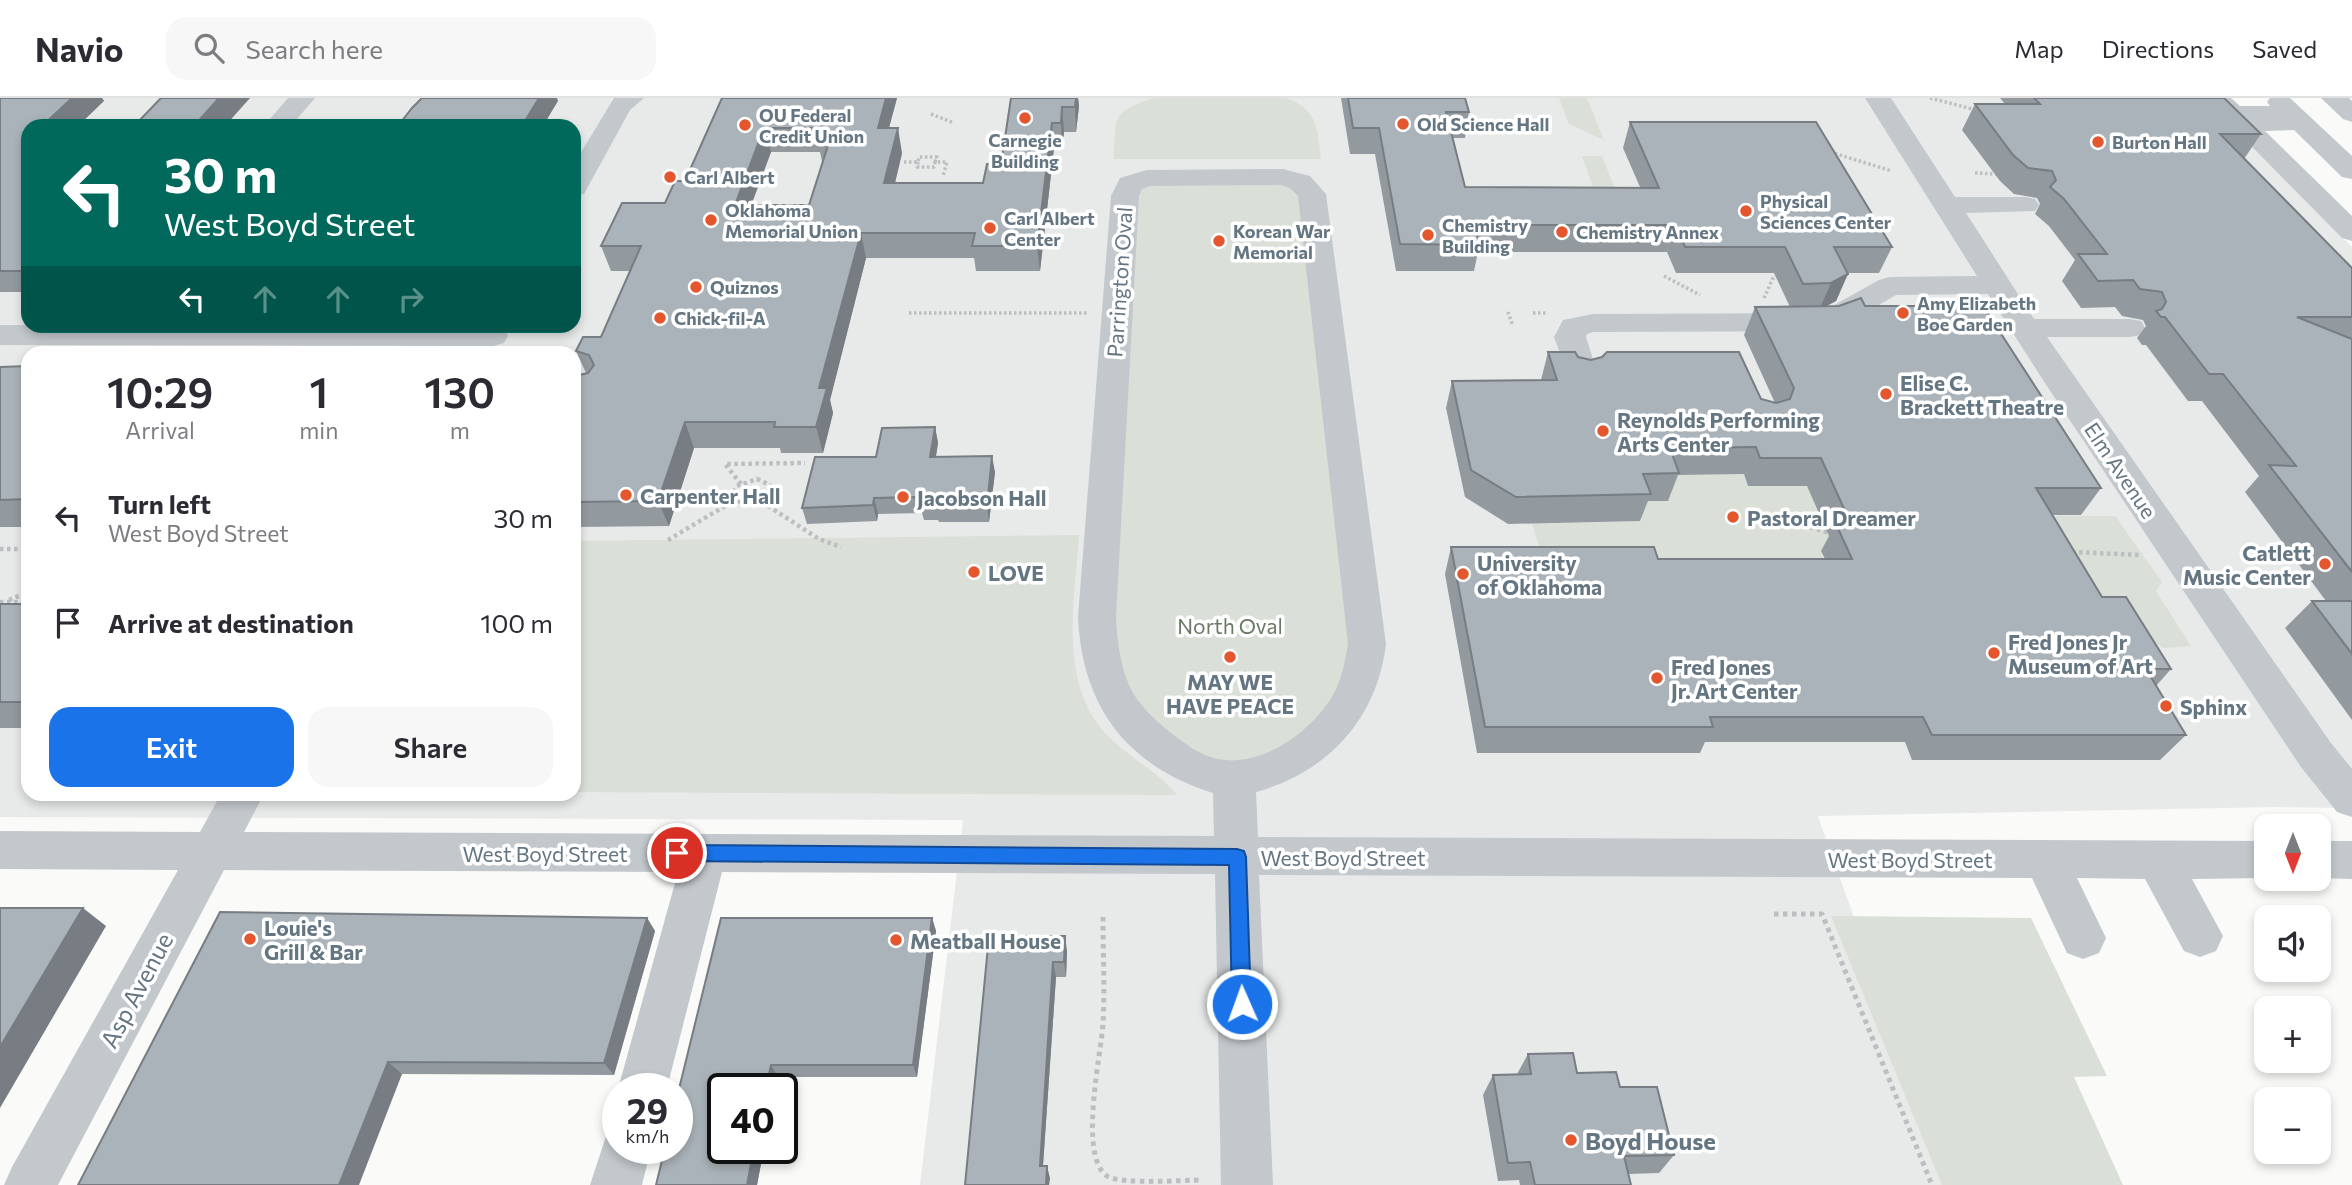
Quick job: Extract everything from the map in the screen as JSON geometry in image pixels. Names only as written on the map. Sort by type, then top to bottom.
[{"type":"street","points":[[283,119],[302,98]]},
{"type":"street","points":[[581,175],[620,105],[631,98]]},
{"type":"street","name":"Elm Avenue","points":[[1878,98],[2054,373],[2316,755],[2352,799]]},
{"type":"street","points":[[2276,98],[2352,171]]},
{"type":"street","points":[[2334,98],[2352,114]]},
{"type":"street","points":[[2230,112],[2290,123],[2298,119]]},
{"type":"street","points":[[2230,112],[2346,220]]},
{"type":"street","name":"Parrington Oval","points":[[1283,177],[1300,182],[1312,194],[1367,645],[1365,666],[1351,704],[1335,726],[1288,763],[1234,778],[1210,774],[1194,767],[1142,734],[1126,716],[1110,690],[1098,647],[1097,617],[1125,196],[1130,184],[1147,178],[1283,177]]},
{"type":"street","points":[[1948,205],[2025,205]]},
{"type":"street","points":[[1582,375],[1570,337],[1574,327],[1593,323],[1727,334],[1826,322],[1890,286],[1999,285]]},
{"type":"street","points":[[2026,328],[2130,328]]},
{"type":"street","points":[[0,335],[492,338]]},
{"type":"street","points":[[1226,1182],[1237,857],[1234,778]]},
{"type":"street","name":"Asp Avenue","points":[[30,1185],[239,801]]},
{"type":"street","name":"West Boyd Street","points":[[0,850],[2254,860]]},
{"type":"street","points":[[646,1073],[705,853]]},
{"type":"street","points":[[2045,860],[2083,938]]},
{"type":"street","points":[[2158,860],[2200,936]]},
{"type":"street","points":[[2331,860],[2352,860]]},
{"type":"street","points":[[616,1185],[622,1164]]},
{"type":"path","points":[[1930,98],[1980,111]]},
{"type":"path","points":[[931,114],[954,123]]},
{"type":"path","points":[[1824,149],[1894,172]]},
{"type":"path","points":[[919,157],[937,157],[935,162],[934,167],[917,167],[919,157]]},
{"type":"path","points":[[904,162],[918,162]]},
{"type":"path","points":[[935,162],[947,162],[943,176]]},
{"type":"path","points":[[1975,173],[2003,174]]},
{"type":"path","points":[[1508,312],[1513,326]]},
{"type":"path","points":[[909,313],[1095,313]]},
{"type":"path","points":[[741,484],[725,464],[805,463]]},
{"type":"path","points":[[757,480],[767,482],[771,492],[762,502],[749,505],[735,500],[733,493],[741,484],[757,480]]},
{"type":"path","points":[[668,540],[735,500]]},
{"type":"path","points":[[762,502],[819,539],[841,547]]},
{"type":"path","points":[[1797,523],[1836,535]]},
{"type":"path","points":[[0,549],[21,549]]},
{"type":"path","points":[[2070,552],[2179,555]]},
{"type":"path","points":[[3,601],[21,595]]},
{"type":"path","points":[[3,601],[21,602]]},
{"type":"path","points":[[1774,914],[1822,914],[1932,1185]]},
{"type":"path","points":[[1103,917],[1103,1027],[1092,1114],[1097,1158],[1102,1171],[1108,1177],[1127,1180],[1226,1182]]},
{"type":"shaded area","name":"University of Oklahoma","points":[[0,98],[2204,98],[2352,247],[2352,808],[2273,807],[1818,816],[1949,1185],[920,1185],[963,820],[0,817]]},
{"type":"green space","points":[[1154,98],[1286,98],[1305,108],[1311,115],[1317,130],[1321,159],[1114,159],[1116,124],[1119,118],[1130,107]]},
{"type":"green space","points":[[1559,98],[1587,98],[1604,140],[1569,124]]},
{"type":"green space","points":[[1582,156],[1602,156],[1619,199],[1560,187],[1593,187]]},
{"type":"green space","name":"North Oval","points":[[1300,182],[1367,644],[1313,745],[1210,774],[1110,689],[1130,184]]},
{"type":"green space","points":[[1793,454],[1820,515],[2115,516],[2162,582],[2156,591],[2191,646],[2164,648],[2132,631],[1821,552],[1849,614],[1548,574],[1532,524],[1640,521],[1633,502],[1660,475],[1744,474],[1748,486]]},
{"type":"green space","points":[[1079,535],[1073,640],[1075,667],[1081,692],[1092,715],[1108,736],[1177,795],[581,792],[581,541]]},
{"type":"green space","points":[[1831,916],[2031,918],[2107,1076],[2074,1077],[2123,1185],[1942,1185]]},
{"type":"building","points":[[0,98],[72,98],[50,119],[21,119],[21,271],[0,271]]},
{"type":"building","points":[[161,98],[219,98],[200,119],[141,119]]},
{"type":"building","points":[[422,98],[539,98],[526,119],[403,119]]},
{"type":"building","points":[[722,98],[886,98],[878,128],[898,128],[884,183],[983,183],[987,164],[1001,164],[1011,98],[1076,98],[1075,107],[1062,107],[1061,123],[1052,123],[1037,246],[972,246],[975,233],[861,233],[819,388],[827,388],[816,427],[774,427],[775,422],[685,422],[658,501],[581,502],[581,374],[588,373],[594,365],[589,355],[581,353],[581,346],[578,346],[583,337],[601,337],[641,246],[601,246],[622,203],[665,203],[675,181],[685,181]],"holes":[[[764,128],[819,128],[816,136],[831,136],[809,205],[735,205]]]},
{"type":"building","points":[[1348,98],[1465,98],[1469,112],[1446,112],[1465,187],[1659,188],[1630,122],[1816,122],[1892,247],[1834,247],[1848,274],[1831,283],[1803,284],[1785,247],[1685,247],[1676,225],[1474,225],[1480,245],[1400,244],[1379,128],[1353,128]]},
{"type":"building","points":[[2034,98],[2224,98],[2261,134],[2220,134],[2352,268],[2352,317],[2297,317],[2352,339],[2352,572],[2269,465],[2296,466],[2223,374],[2209,374],[2165,317],[2161,317],[2156,311],[2162,309],[2166,302],[2162,292],[2140,289],[2133,280],[2098,281],[2078,254],[2107,254],[2064,199],[2050,187],[2056,180],[2052,171],[2028,168],[2013,155],[1975,104],[2040,104]]},
{"type":"building","points":[[1861,298],[1865,306],[1983,306],[2101,488],[2036,488],[2102,597],[2126,597],[2171,669],[2146,669],[2186,735],[1932,735],[1923,717],[1710,717],[1713,727],[1485,727],[1451,547],[1654,547],[1658,559],[1852,559],[1836,524],[1851,524],[1821,458],[1760,458],[1756,447],[1670,448],[1679,473],[1643,474],[1651,494],[1516,497],[1471,470],[1452,381],[1557,380],[1548,352],[1575,352],[1578,357],[1591,360],[1602,357],[1607,352],[1739,352],[1761,399],[1776,403],[1790,399],[1794,388],[1755,307],[1839,306]]},
{"type":"building","points":[[21,366],[21,499],[0,500],[0,367]]},
{"type":"building","name":"Jacobson Hall","points":[[935,427],[930,457],[992,456],[987,506],[935,506],[936,504],[920,504],[918,497],[874,498],[873,505],[802,508],[815,457],[876,457],[882,428]]},
{"type":"building","points":[[2312,601],[2352,601],[2352,654]]},
{"type":"building","points":[[0,604],[21,604],[21,702],[0,702]]},
{"type":"building","points":[[0,908],[83,908],[0,1047]]},
{"type":"building","points":[[220,912],[647,918],[604,1063],[388,1062],[339,1185],[78,1185]]},
{"type":"building","points":[[721,918],[932,918],[913,1065],[771,1065],[769,1073],[707,1073],[707,1164],[751,1164],[747,1185],[656,1185],[661,1164],[693,1164],[693,1073],[683,1073]]},
{"type":"building","points":[[989,936],[1065,936],[1064,962],[1053,962],[1040,1166],[1047,1166],[1046,1185],[965,1185]]},
{"type":"building","name":"Boyd House","points":[[1573,1053],[1577,1073],[1616,1072],[1620,1087],[1657,1087],[1674,1155],[1624,1156],[1631,1185],[1535,1185],[1530,1162],[1508,1163],[1493,1075],[1531,1074],[1528,1054]]},
{"type":"place","name":"Carnegie Building","points":[[1025,118]]},
{"type":"place","name":"Old Science Hall","points":[[1403,124]]},
{"type":"place","name":"OU Federal Credit Union","points":[[745,125]]},
{"type":"place","name":"Burton Hall","points":[[2098,142]]},
{"type":"place","name":"Carl Albert","points":[[670,177]]},
{"type":"place","name":"Physical Sciences Center","points":[[1746,211]]},
{"type":"place","name":"Oklahoma Memorial Union","points":[[711,220]]},
{"type":"place","name":"Carl Albert Center","points":[[990,228]]},
{"type":"place","name":"Chemistry Annex","points":[[1562,232]]},
{"type":"place","name":"Chemistry Building","points":[[1428,235]]},
{"type":"place","name":"Korean War Memorial","points":[[1219,241]]},
{"type":"place","name":"Quiznos","points":[[696,287]]},
{"type":"place","name":"Amy Elizabeth Boe Garden","points":[[1903,313]]},
{"type":"place","name":"Chick-fil-A","points":[[660,318]]},
{"type":"place","name":"Elise C. Brackett Theatre","points":[[1886,394]]},
{"type":"place","name":"Reynolds Performing Arts Center","points":[[1603,431]]},
{"type":"place","name":"Carpenter Hall","points":[[626,495]]},
{"type":"place","name":"Jacobson Hall","points":[[903,497]]},
{"type":"place","name":"Pastoral Dreamer","points":[[1733,517]]},
{"type":"place","name":"Catlett Music Center","points":[[2325,564]]},
{"type":"place","name":"LOVE","points":[[974,572]]},
{"type":"place","name":"University of Oklahoma","points":[[1463,574]]},
{"type":"place","name":"Fred Jones Jr Museum of Art","points":[[1994,653]]},
{"type":"place","name":"MAY WE HAVE PEACE","points":[[1230,657]]},
{"type":"place","name":"Fred Jones Jr. Art Center","points":[[1657,678]]},
{"type":"place","name":"Sphinx","points":[[2166,706]]},
{"type":"place","name":"Louie's Grill & Bar","points":[[250,939]]},
{"type":"place","name":"Meatball House","points":[[896,940]]},
{"type":"place","name":"Boyd House","points":[[1571,1140]]},
{"type":"route","points":[[677,853],[1237,857],[1242,1004]]}]
